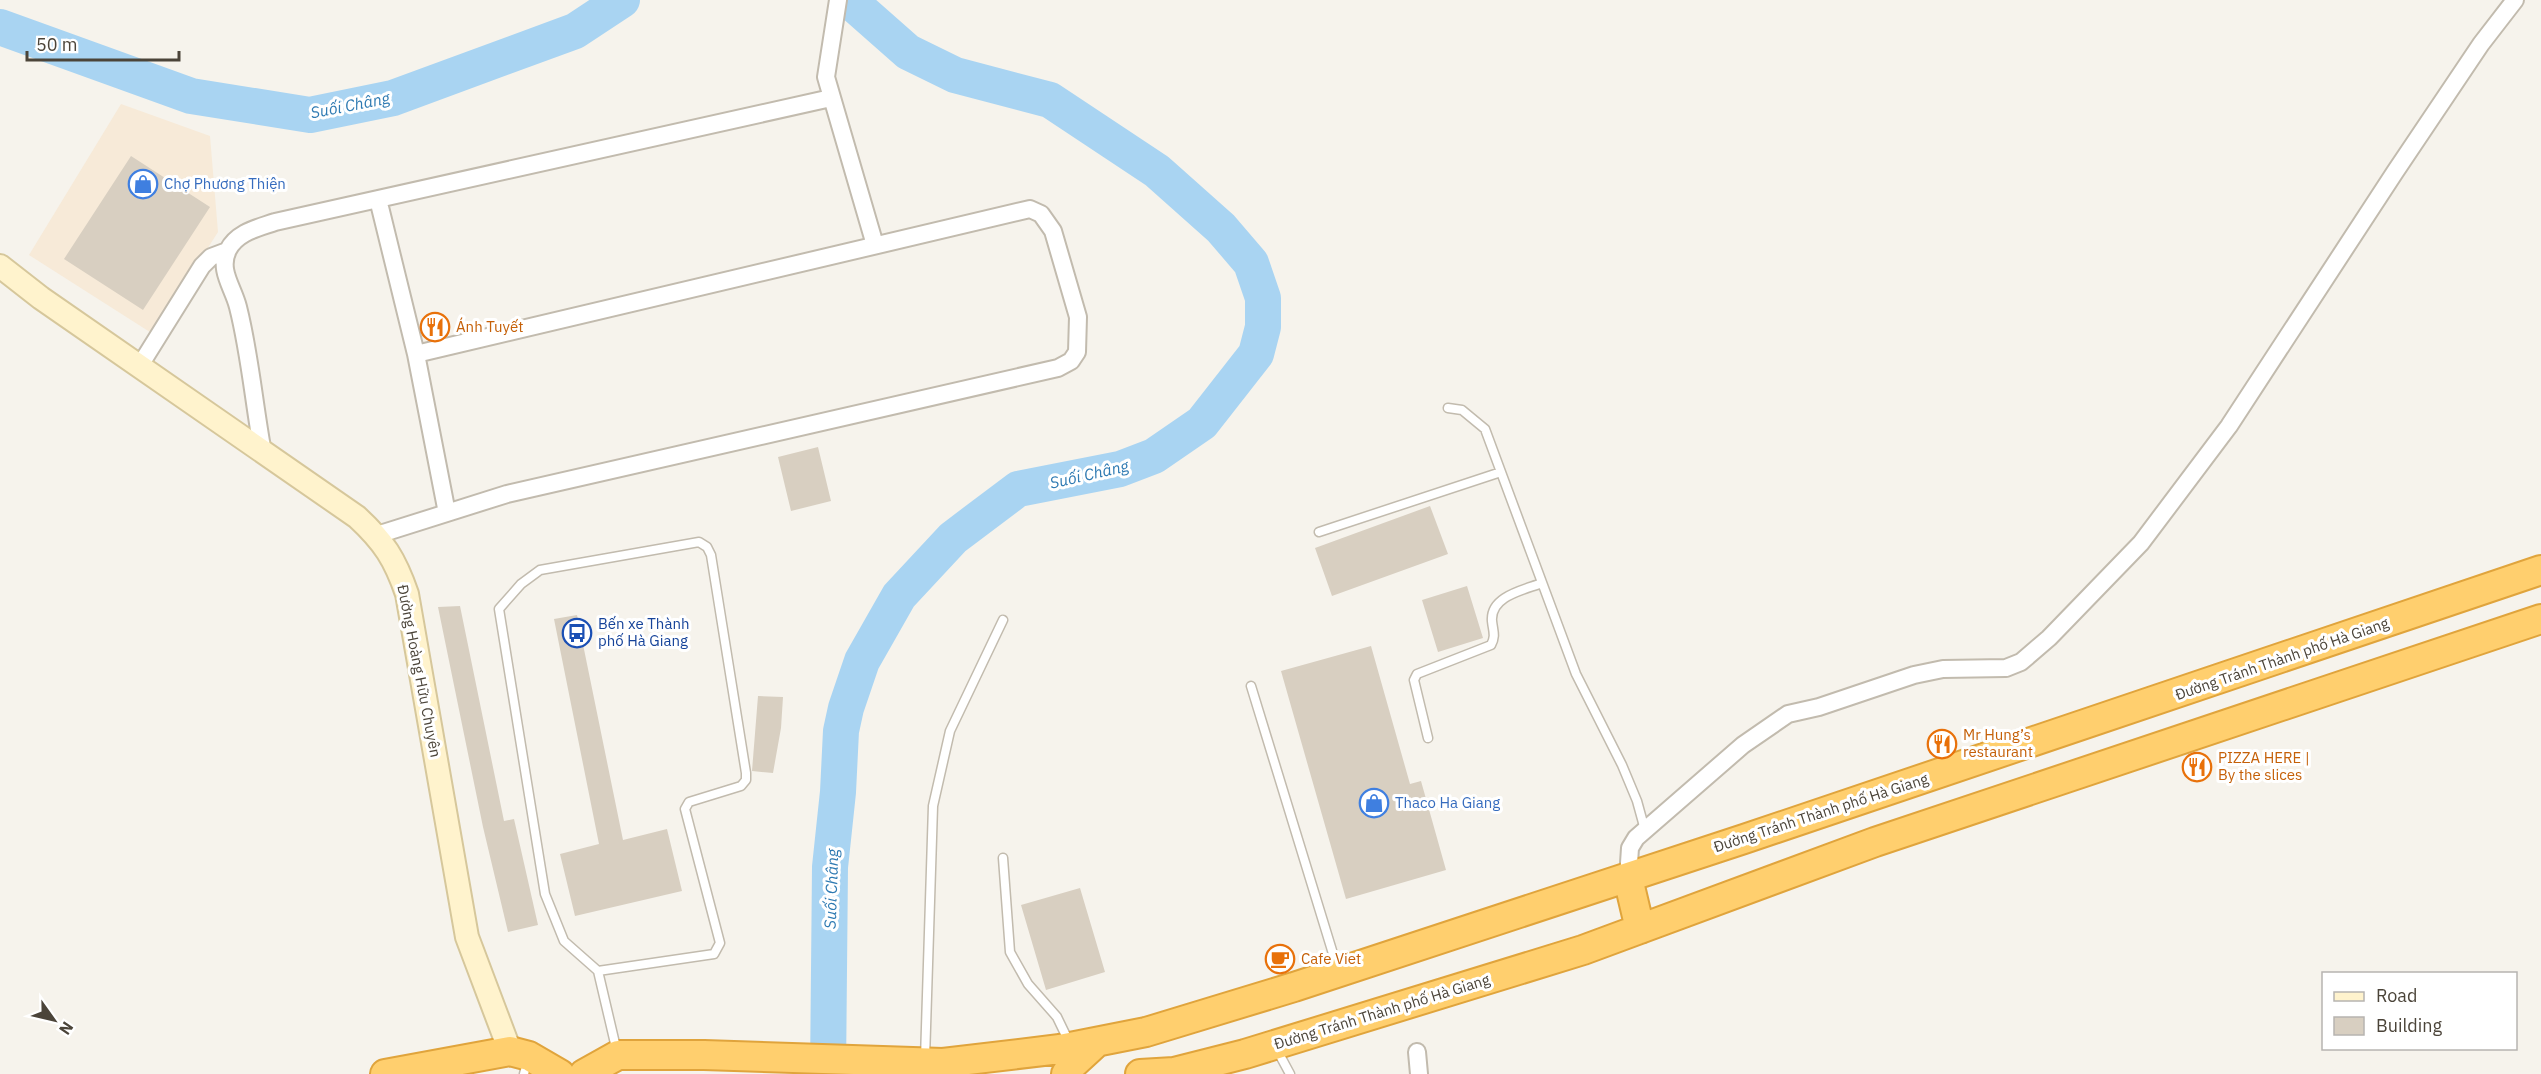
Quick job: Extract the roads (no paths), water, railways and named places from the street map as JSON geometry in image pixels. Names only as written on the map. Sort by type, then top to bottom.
[{"type":"highway","name":"Đường Tránh Thành phố Hà Giang","points":[[926,1063],[1084,1045],[1146,1032],[1339,973],[1628,878],[2541,570]]},
{"type":"highway","name":"Đường Tránh Thành phố Hà Giang","points":[[1140,1074],[1173,1073],[1274,1045],[1583,950],[1875,842],[2541,619]]},
{"type":"highway","points":[[2385,624],[2399,667]]},
{"type":"highway","points":[[1628,878],[1640,929]]},
{"type":"highway","points":[[1066,1074],[1084,1045]]},
{"type":"highway","points":[[584,1074],[618,1055],[734,1056],[926,1063],[1003,1074]]},
{"type":"highway","points":[[385,1074],[521,1060],[560,1074]]},
{"type":"street","points":[[838,0],[826,77],[875,245]]},
{"type":"street","points":[[1628,878],[1630,848],[1636,838],[1743,745],[1788,714],[1819,707],[1914,675],[1943,669],[2006,668],[2020,662],[2049,638],[2140,543],[2229,426],[2395,172],[2481,44],[2515,0]]},
{"type":"street","points":[[263,453],[238,305],[225,276],[227,251],[233,243],[249,231],[275,222],[831,98]]},
{"type":"street","points":[[378,199],[416,354],[447,513]]},
{"type":"street","points":[[377,535],[507,494],[1058,368],[1071,361],[1077,352],[1078,317],[1053,231],[1046,218],[1036,210],[1030,209],[416,354]]},
{"type":"street","points":[[139,367],[202,266],[211,257],[227,251]]},
{"type":"street","name":"Đường Hoàng Hữu Chuyên","points":[[0,266],[139,367],[357,517],[377,535],[398,568],[407,594],[467,937],[521,1060]]},
{"type":"street","points":[[1417,1052],[1419,1074]]},
{"type":"lane","points":[[1448,408],[1462,410],[1485,429],[1575,674],[1622,765],[1637,801],[1645,830]]},
{"type":"lane","points":[[1319,532],[1501,472]]},
{"type":"lane","points":[[598,970],[714,954],[720,943],[685,809],[689,802],[741,786],[746,780],[746,773],[711,555],[707,547],[699,542],[540,570],[521,584],[499,609],[545,894],[564,941],[598,970],[618,1055]]},
{"type":"lane","points":[[1428,738],[1414,680],[1417,674],[1491,645],[1495,638],[1493,608],[1502,600],[1542,583]]},
{"type":"lane","points":[[926,1063],[933,806],[950,731],[1003,620]]},
{"type":"lane","points":[[1251,686],[1339,973]]},
{"type":"lane","points":[[1002,858],[1010,952],[1028,984],[1084,1045]]},
{"type":"lane","points":[[1274,1045],[1290,1074]]},
{"type":"waterway","name":"Suối Châng","points":[[0,27],[191,96],[310,115],[393,98],[575,31],[622,0]]},
{"type":"waterway","name":"Suối Châng","points":[[828,1074],[830,867],[838,792],[841,731],[846,708],[862,661],[899,596],[953,538],[1018,489],[1120,469],[1154,456],[1202,423],[1256,354],[1263,327],[1263,298],[1251,263],[1221,228],[1157,171],[1050,100],[955,75],[908,52],[849,0]]},
{"type":"place","name":"Chợ Phương Thiện","points":[[143,184]]},
{"type":"place","name":"Ánh Tuyết","points":[[435,327]]},
{"type":"place","name":"Bến xe Thành phố Hà Giang","points":[[577,633]]},
{"type":"place","name":"Mr Hung’s restaurant","points":[[1942,744]]},
{"type":"place","name":"PIZZA HERE | By the slices","points":[[2197,767]]},
{"type":"place","name":"Thaco Ha Giang","points":[[1374,803]]},
{"type":"place","name":"Cafe Viet","points":[[1280,959]]}]
